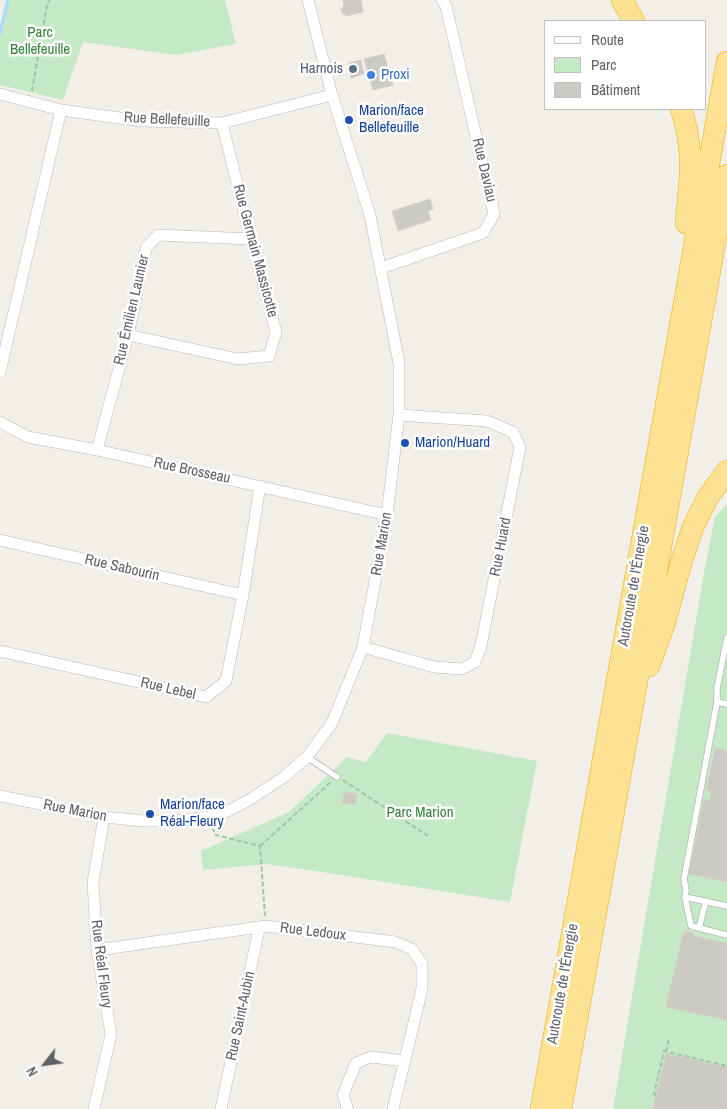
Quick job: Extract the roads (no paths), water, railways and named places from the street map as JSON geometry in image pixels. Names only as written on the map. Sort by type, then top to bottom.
[{"type":"highway","points":[[622,0],[633,20]]},
{"type":"highway","name":"Autoroute de l'Énergie","points":[[541,1109],[727,62]]},
{"type":"highway","points":[[676,348],[690,168],[688,138],[680,110]]},
{"type":"highway","name":"Autoroute de l'Énergie","points":[[561,1109],[727,175]]},
{"type":"highway","points":[[629,722],[664,625],[693,527],[708,497],[727,471]]},
{"type":"street","name":"Rue Marion","points":[[0,796],[104,817],[144,821],[175,821],[208,817],[228,811],[250,800],[284,777],[307,757],[332,723],[363,646],[387,515],[399,415],[399,363],[370,215],[332,95],[308,0]]},
{"type":"street","name":"Rue Daviau","points":[[381,268],[483,233],[494,214],[446,6],[442,0]]},
{"type":"street","name":"Rue Bellefeuille","points":[[0,94],[61,110],[142,121],[222,123],[332,95]]},
{"type":"street","points":[[0,372],[61,110]]},
{"type":"street","name":"Rue Germain Massicotte","points":[[128,335],[238,359],[269,356],[276,332],[222,123]]},
{"type":"street","name":"Rue Émilien Launier","points":[[97,450],[128,335],[146,248],[158,235],[251,239]]},
{"type":"street","name":"Rue Huard","points":[[363,646],[434,667],[462,669],[475,662],[481,646],[520,447],[513,432],[487,421],[399,415]]},
{"type":"street","name":"Rue Brosseau","points":[[0,422],[28,437],[97,450],[387,515]]},
{"type":"street","name":"Rue Lebel","points":[[0,651],[206,697],[226,682],[243,595],[260,486]]},
{"type":"street","name":"Rue Sabourin","points":[[0,540],[243,595]]},
{"type":"street","name":"Rue Réal Fleury","points":[[94,1109],[112,1034],[96,950],[93,882],[104,817]]},
{"type":"street","name":"Rue Ledoux","points":[[96,950],[266,926],[394,942],[412,949],[422,964],[422,989],[393,1109]]},
{"type":"street","name":"Rue Saint-Aubin","points":[[221,1109],[259,930],[266,926]]},
{"type":"street","points":[[348,1109],[343,1095],[356,1063],[371,1057],[405,1062]]},
{"type":"lane","points":[[727,638],[685,873],[685,896],[691,926],[727,935]]},
{"type":"lane","points":[[717,702],[727,704]]},
{"type":"lane","points":[[307,757],[337,777]]},
{"type":"lane","points":[[685,896],[727,906]]},
{"type":"lane","points":[[699,928],[706,902]]},
{"type":"waterway","points":[[0,34],[8,0]]},
{"type":"place","name":"Harnois","points":[[353,69]]},
{"type":"place","name":"Proxi","points":[[371,75]]},
{"type":"place","name":"Marion/face Bellefeuille","points":[[349,120]]},
{"type":"place","name":"Marion/Huard","points":[[405,443]]},
{"type":"place","name":"Marion/face Réal-Fleury","points":[[150,814]]},
{"type":"park label","name":"Parc Bellefeuille","points":[[40,42]]},
{"type":"park label","name":"Parc Marion","points":[[420,813]]}]
